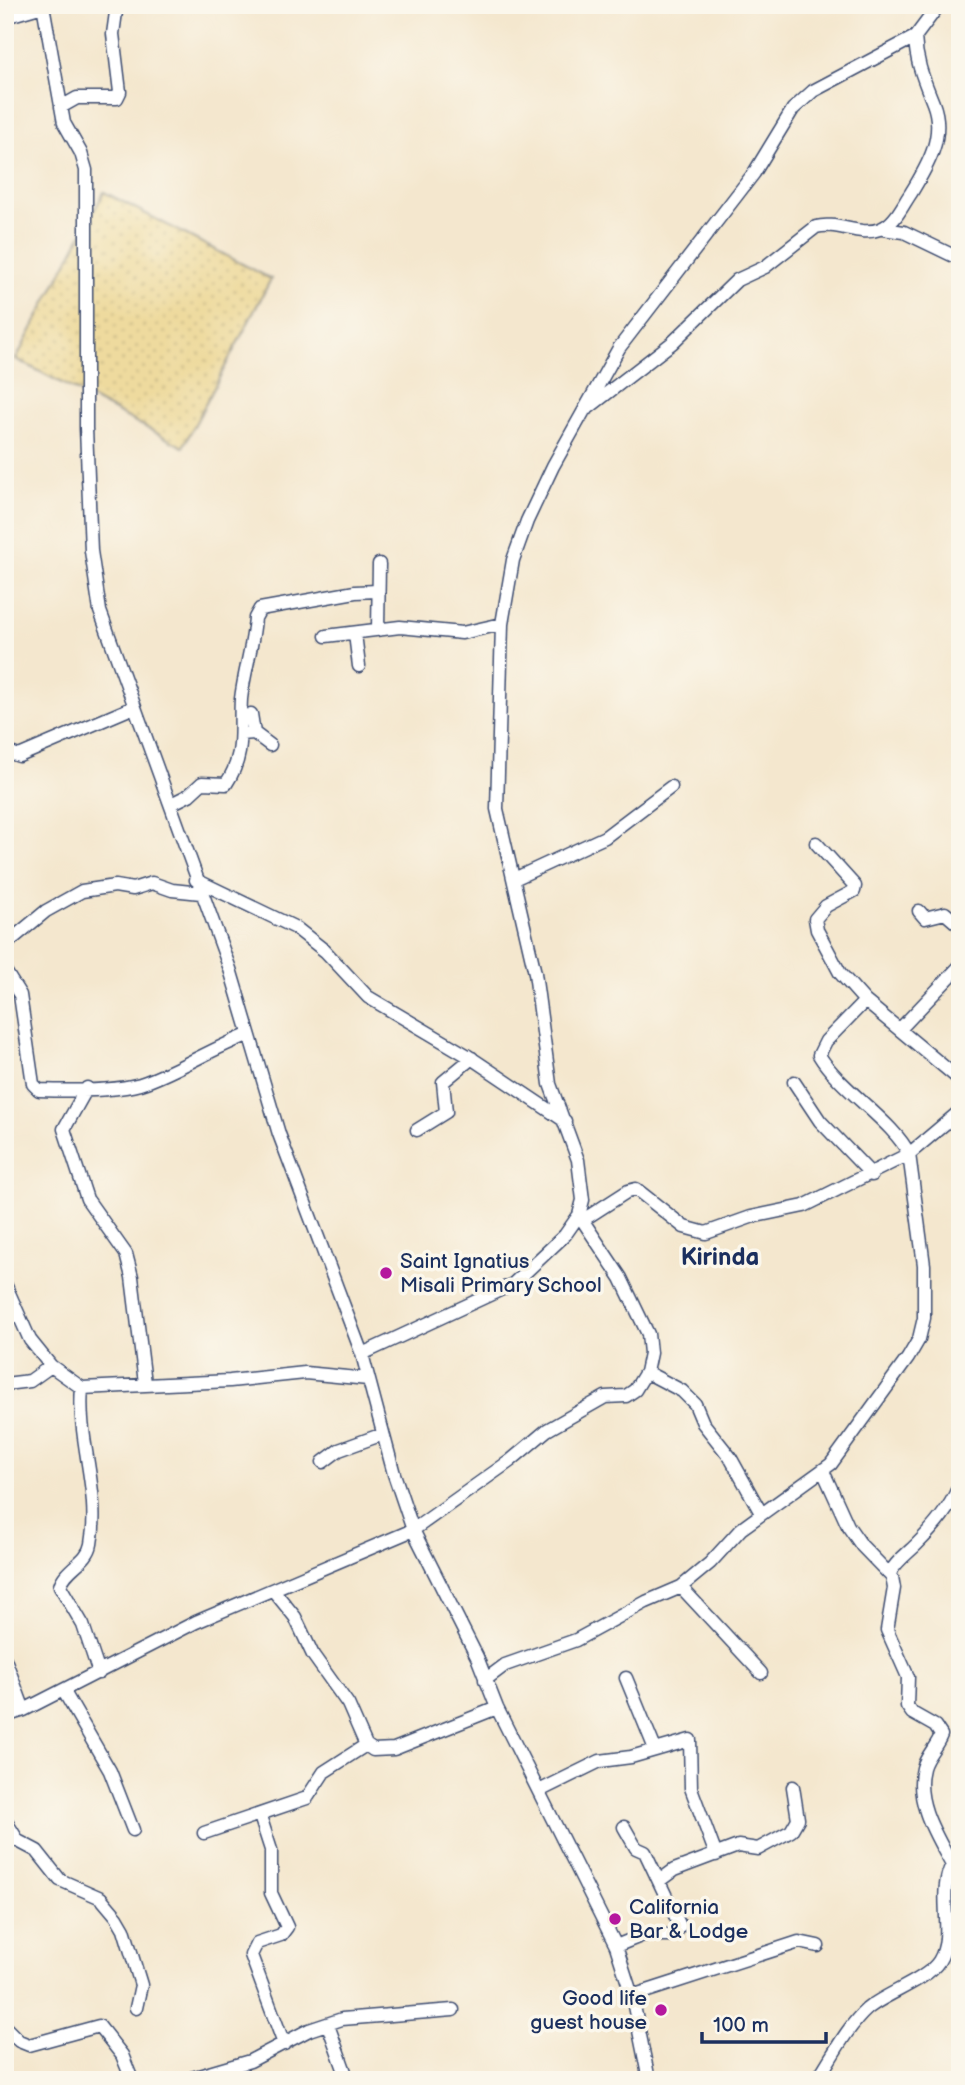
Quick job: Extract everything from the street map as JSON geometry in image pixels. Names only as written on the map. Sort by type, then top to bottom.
[{"type":"street","points":[[5,17],[43,5],[64,123],[81,153],[86,170],[86,428],[91,551],[100,611],[230,968],[279,1134],[362,1354],[413,1530],[477,1657],[496,1708],[616,1945],[632,1996],[648,2080]]},
{"type":"street","points":[[61,107],[77,98],[117,98],[120,92],[113,34],[117,5]]},
{"type":"street","points":[[5,1716],[24,1710],[196,1622],[413,1530],[510,1461],[547,1430],[605,1397],[626,1396],[635,1390],[646,1371],[650,1353],[648,1334],[641,1316],[602,1247],[581,1218],[583,1200],[578,1160],[550,1084],[535,973],[497,809],[502,624],[517,543],[553,466],[619,348],[754,173],[801,100],[915,37],[935,7]]},
{"type":"street","points":[[883,229],[897,216],[927,167],[935,147],[937,126],[934,106],[916,61],[915,37]]},
{"type":"street","points":[[584,410],[673,343],[737,280],[765,267],[816,227],[827,226],[864,232],[883,229],[904,232],[960,259]]},
{"type":"street","points":[[378,629],[379,564]]},
{"type":"street","points":[[270,745],[248,733],[241,700],[255,618],[260,609],[355,592],[377,591]]},
{"type":"street","points":[[326,636],[400,627],[449,633],[502,624]]},
{"type":"street","points":[[355,634],[359,666]]},
{"type":"street","points":[[5,751],[19,756],[134,707]]},
{"type":"street","points":[[171,804],[189,795],[202,783],[226,783],[248,733],[251,714]]},
{"type":"street","points":[[514,879],[605,836],[671,787]]},
{"type":"street","points":[[816,843],[856,888],[818,912],[815,919],[817,930],[839,973],[865,1001],[901,1028],[960,1080]]},
{"type":"street","points":[[5,945],[46,911],[82,891],[115,886],[133,889],[152,883],[172,890],[199,887],[296,928],[325,951],[368,997],[472,1058],[565,1121]]},
{"type":"street","points":[[919,911],[925,918],[945,913],[960,926]]},
{"type":"street","points":[[901,1028],[960,967]]},
{"type":"street","points":[[5,971],[20,995],[34,1087],[62,1091],[87,1088],[118,1089],[146,1082],[248,1035]]},
{"type":"street","points":[[485,1680],[505,1665],[576,1640],[646,1602],[681,1587],[761,1513],[823,1471],[894,1380],[919,1339],[924,1318],[925,1275],[920,1214],[909,1154],[900,1140],[863,1106],[819,1055],[826,1041],[865,1001]]},
{"type":"street","points":[[417,1130],[446,1112],[443,1082],[472,1058]]},
{"type":"street","points":[[794,1082],[820,1121],[872,1175]]},
{"type":"street","points":[[87,1088],[64,1129],[87,1199],[126,1254],[132,1277],[145,1383]]},
{"type":"street","points":[[362,1354],[513,1284],[552,1250],[581,1218],[628,1191],[636,1189],[684,1227],[706,1233],[751,1217],[804,1206],[872,1175],[909,1154],[960,1111]]},
{"type":"street","points":[[5,1284],[30,1340],[51,1366],[82,1388],[145,1383],[220,1382],[295,1373],[368,1379]]},
{"type":"street","points":[[5,1384],[30,1381],[51,1366]]},
{"type":"street","points":[[646,1371],[682,1391],[695,1404],[703,1423],[730,1457],[761,1513]]},
{"type":"street","points":[[82,1388],[80,1415],[92,1500],[92,1544],[86,1555],[62,1577],[60,1586],[83,1625],[99,1673]]},
{"type":"street","points":[[323,1462],[339,1450],[383,1434]]},
{"type":"street","points":[[817,2080],[864,2012],[931,1970],[940,1960],[944,1946],[946,1880],[956,1864],[926,1810],[922,1787],[923,1769],[941,1735],[935,1726],[912,1713],[907,1706],[908,1677],[887,1630],[894,1588],[889,1567],[862,1546],[848,1526],[823,1471]]},
{"type":"street","points":[[889,1567],[919,1542],[954,1498],[959,1485]]},
{"type":"street","points":[[681,1587],[761,1674]]},
{"type":"street","points":[[272,1590],[295,1617],[313,1655],[348,1704],[366,1745],[377,1751],[394,1749],[496,1708]]},
{"type":"street","points":[[477,1657],[505,1665]]},
{"type":"street","points":[[5,1659],[24,1710]]},
{"type":"street","points":[[626,1678],[655,1749]]},
{"type":"street","points":[[63,1690],[110,1771],[133,1830]]},
{"type":"street","points":[[539,1791],[600,1761],[655,1749],[684,1739],[692,1742],[691,1788],[716,1854]]},
{"type":"street","points":[[204,1833],[307,1798],[324,1772],[366,1745]]},
{"type":"street","points":[[659,1881],[674,1870],[738,1846],[758,1849],[791,1831],[798,1819],[793,1787]]},
{"type":"street","points":[[260,1816],[271,1850],[270,1888],[287,1927],[281,1935],[257,1943],[251,1955],[284,2043]]},
{"type":"street","points":[[616,1945],[643,1935],[674,1935],[678,1931],[678,1921],[645,1853],[636,1848],[624,1827]]},
{"type":"street","points":[[7,1829],[21,1844],[37,1851],[60,1880],[101,1898],[117,1917],[124,1929],[141,1985],[135,2008]]},
{"type":"street","points":[[632,1996],[799,1942],[818,1945]]},
{"type":"street","points":[[185,2080],[207,2077],[250,2061],[309,2030],[364,2015],[453,2010]]},
{"type":"street","points":[[328,2025],[348,2080]]},
{"type":"street","points":[[5,2027],[19,2041],[29,2045],[99,2026],[122,2055],[132,2080]]},
{"type":"sand","points":[[104,192],[271,279],[183,447],[16,359]]},
{"type":"place","name":"Saint Ignatius Misali Primary School","points":[[386,1273]]},
{"type":"place","name":"California Bar & Lodge","points":[[615,1919]]},
{"type":"place","name":"Good life guest house","points":[[661,2010]]},
{"type":"district","name":"Kirinda","points":[[720,1257]]}]
